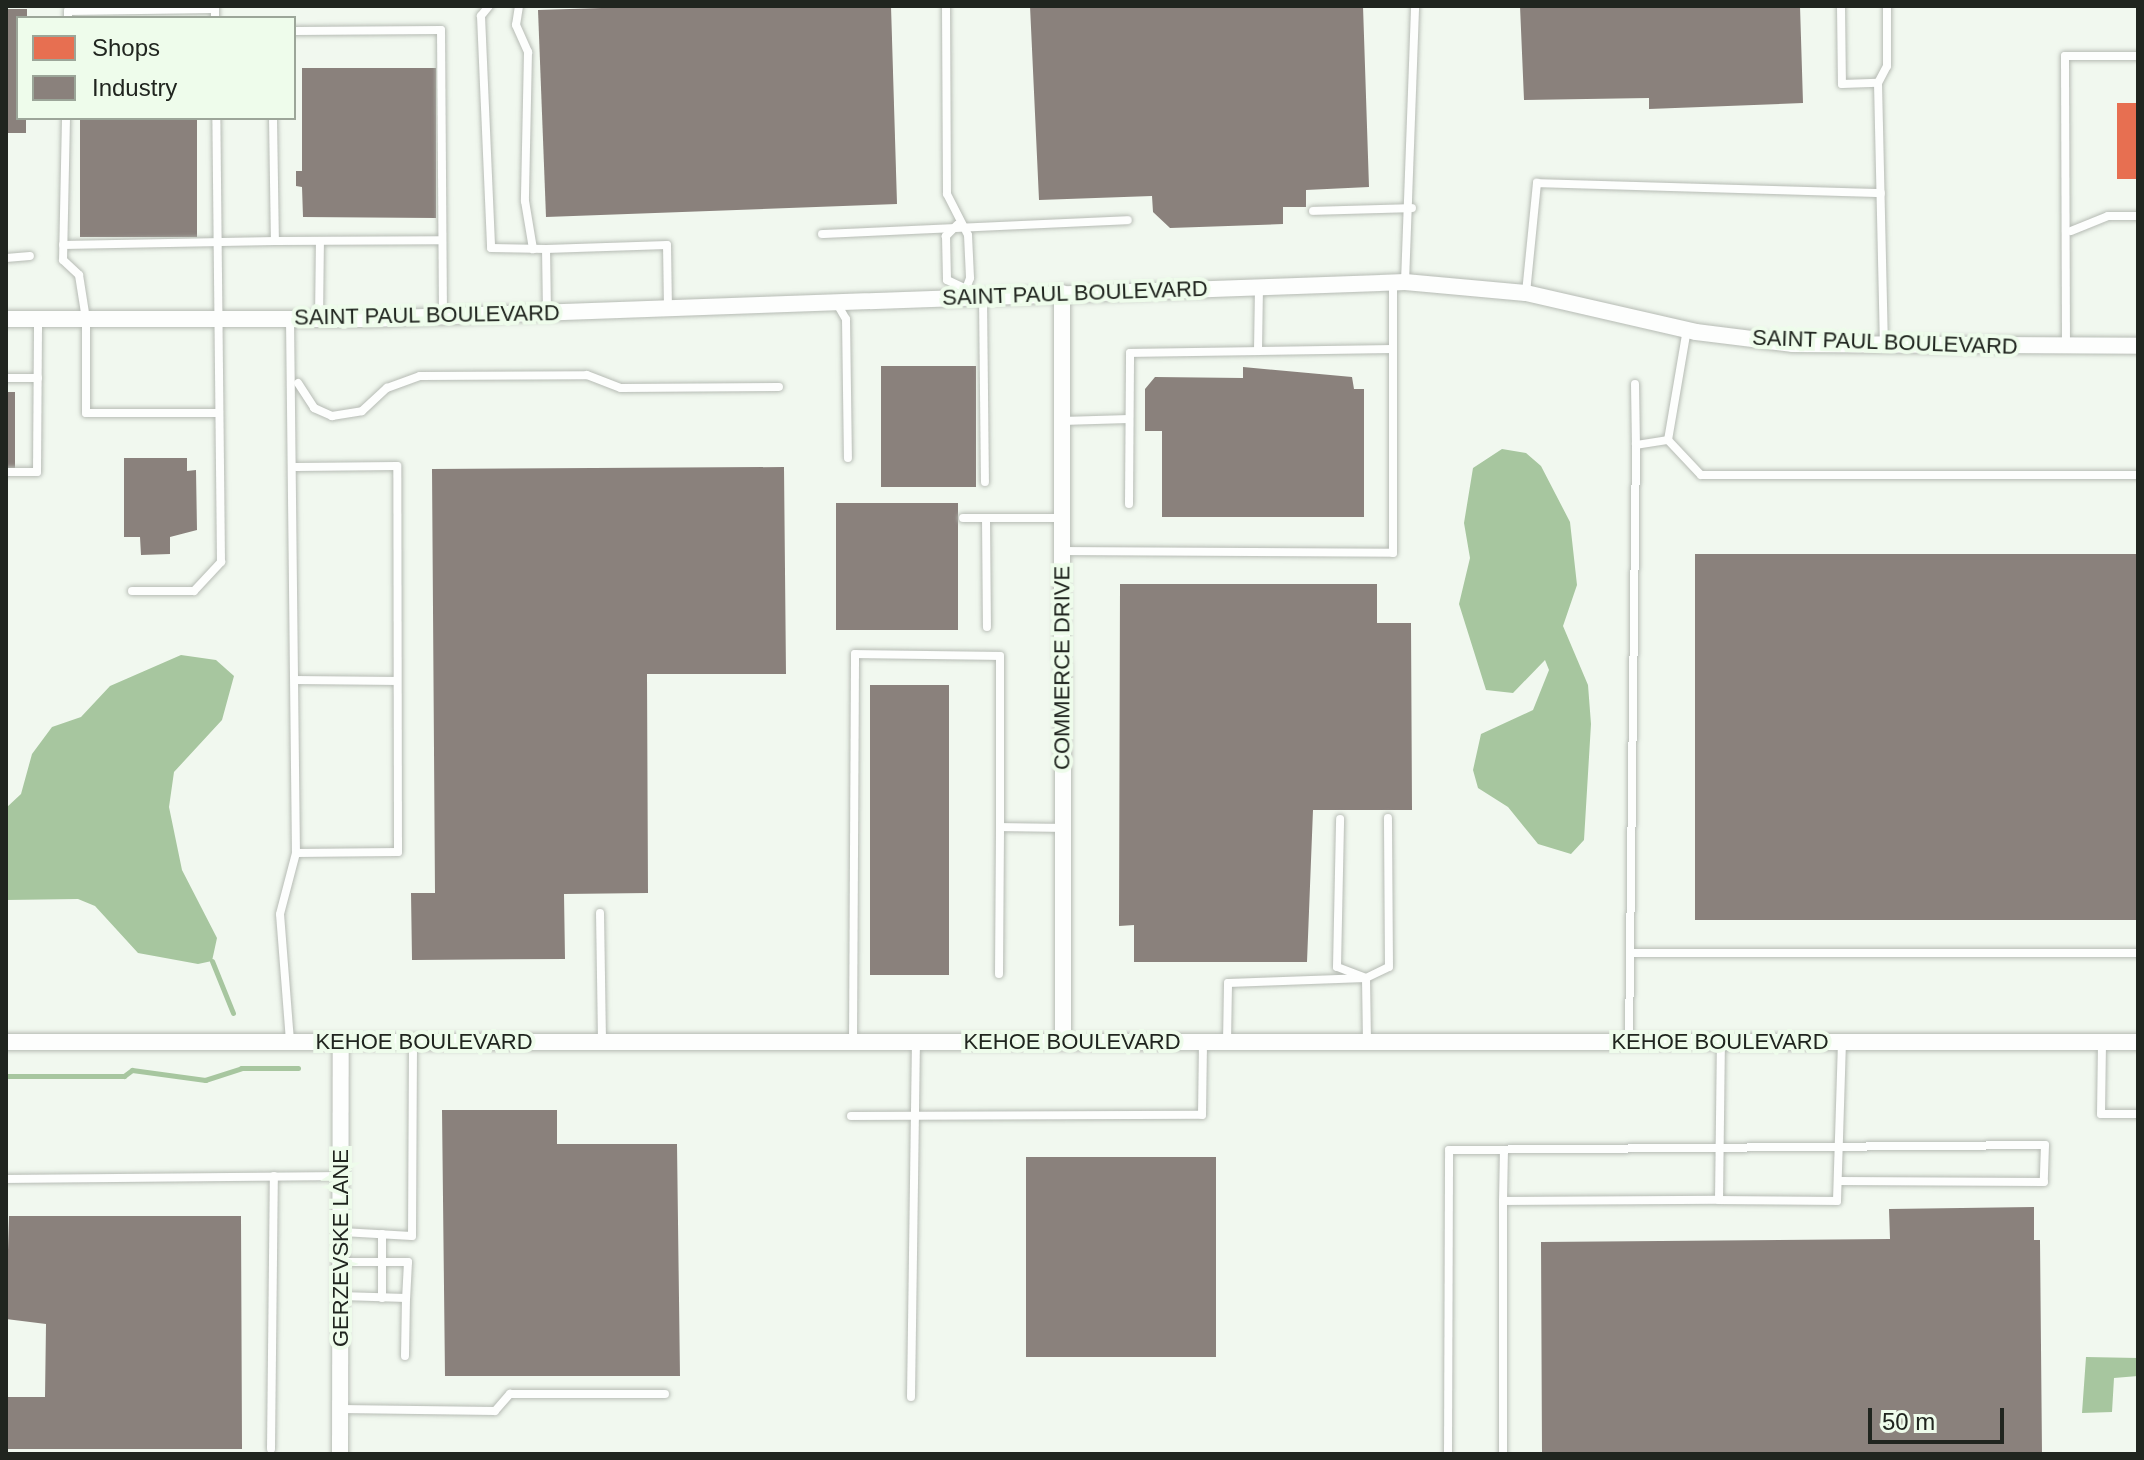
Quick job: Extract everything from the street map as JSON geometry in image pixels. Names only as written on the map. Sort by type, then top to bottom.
[{"type":"street","name":"SAINT PAUL BOULEVARD","points":[[6,319],[443,316],[836,302],[963,292],[983,296],[1399,282],[1526,293],[1687,329],[1793,344],[2138,346]]},
{"type":"street","name":"COMMERCE DRIVE","points":[[1062,293],[1063,1042]]},
{"type":"street","name":"KEHOE BOULEVARD","points":[[6,1042],[2138,1042]]},
{"type":"street","name":"GERZEVSKE LANE","points":[[340,1454],[341,1042]]},
{"type":"lane","points":[[489,6],[481,16],[491,248],[667,245],[668,308]]},
{"type":"lane","points":[[519,6],[516,25],[528,52],[525,201],[533,249]]},
{"type":"lane","points":[[946,6],[947,194],[958,224],[968,235],[970,278],[963,292],[947,280],[946,236],[958,224]]},
{"type":"lane","points":[[1062,551],[1393,553],[1393,349],[1399,282],[1412,208],[1415,6]]},
{"type":"lane","points":[[1841,6],[1842,84],[1878,83]]},
{"type":"lane","points":[[1884,346],[1878,83],[1887,66],[1887,6]]},
{"type":"lane","points":[[68,16],[68,11],[215,9],[215,16]]},
{"type":"lane","points":[[296,31],[441,30],[443,316]]},
{"type":"lane","points":[[2066,346],[2071,231],[2065,56],[2138,56]]},
{"type":"lane","points":[[66,120],[63,260],[79,275],[86,319],[86,413],[218,413]]},
{"type":"lane","points":[[132,591],[194,591],[221,562],[216,120]]},
{"type":"lane","points":[[273,120],[275,241]]},
{"type":"lane","points":[[1526,293],[1537,183],[1881,193]]},
{"type":"lane","points":[[1313,211],[1412,208]]},
{"type":"lane","points":[[2071,231],[2108,216],[2138,216]]},
{"type":"lane","points":[[822,234],[958,224],[1128,220]]},
{"type":"lane","points":[[63,245],[442,240]]},
{"type":"lane","points":[[319,319],[320,241]]},
{"type":"lane","points":[[546,249],[547,312]]},
{"type":"lane","points":[[6,258],[30,256]]},
{"type":"lane","points":[[1258,351],[1259,286]]},
{"type":"lane","points":[[983,296],[985,482]]},
{"type":"lane","points":[[836,302],[846,319],[848,458]]},
{"type":"lane","points":[[6,472],[37,472],[38,319]]},
{"type":"lane","points":[[290,319],[296,378],[296,853],[280,914],[290,1042]]},
{"type":"lane","points":[[1668,440],[1687,329]]},
{"type":"lane","points":[[1129,504],[1130,353],[1393,349]]},
{"type":"lane","points":[[296,378],[314,408],[332,416],[362,411],[387,388],[420,376],[587,375],[621,388],[779,387]]},
{"type":"lane","points":[[6,378],[38,378]]},
{"type":"lane","points":[[1629,1042],[1635,384]]},
{"type":"lane","points":[[1062,421],[1129,419]]},
{"type":"lane","points":[[1636,445],[1668,440]]},
{"type":"lane","points":[[1668,440],[1701,475],[2138,475]]},
{"type":"lane","points":[[296,467],[397,466],[398,852],[296,853]]},
{"type":"lane","points":[[963,518],[1062,518]]},
{"type":"lane","points":[[986,518],[987,627]]},
{"type":"lane","points":[[853,1043],[855,654],[1000,656],[999,974]]},
{"type":"lane","points":[[298,680],[396,681]]},
{"type":"lane","points":[[1227,1042],[1228,983],[1366,978],[1389,967],[1388,818]]},
{"type":"lane","points":[[1340,819],[1337,967],[1366,978]]},
{"type":"lane","points":[[1000,827],[1063,828]]},
{"type":"lane","points":[[600,913],[602,1042]]},
{"type":"lane","points":[[1632,953],[2138,953]]},
{"type":"lane","points":[[1366,978],[1367,1042]]},
{"type":"lane","points":[[342,1232],[412,1236],[413,1042]]},
{"type":"lane","points":[[911,1397],[916,1042]]},
{"type":"lane","points":[[851,1116],[1202,1115],[1203,1042]]},
{"type":"lane","points":[[1719,1200],[1721,1042]]},
{"type":"lane","points":[[1503,1201],[1837,1201],[1842,1042]]},
{"type":"lane","points":[[2102,1042],[2101,1114],[2138,1114]]},
{"type":"lane","points":[[1448,1454],[1449,1150],[1720,1144],[1840,1147],[2045,1145],[2044,1182],[1839,1181]]},
{"type":"lane","points":[[1503,1454],[1504,1150]]},
{"type":"lane","points":[[271,1449],[274,1176]]},
{"type":"lane","points":[[6,1179],[342,1176]]},
{"type":"lane","points":[[382,1234],[382,1298]]},
{"type":"lane","points":[[341,1262],[408,1262],[405,1356]]},
{"type":"lane","points":[[341,1296],[406,1298]]},
{"type":"lane","points":[[340,1409],[495,1411],[510,1394],[665,1394]]},
{"type":"shaded area","points":[[1502,449],[1526,453],[1541,466],[1570,522],[1577,585],[1563,626],[1588,685],[1591,724],[1584,840],[1571,854],[1538,844],[1508,807],[1478,788],[1473,770],[1481,734],[1533,710],[1549,670],[1545,660],[1513,693],[1486,690],[1459,604],[1470,558],[1464,523],[1473,468]]},
{"type":"shaded area","points":[[181,655],[216,660],[234,676],[222,720],[174,772],[169,807],[182,870],[217,938],[212,961],[198,964],[138,953],[95,906],[78,899],[6,900],[6,808],[21,794],[32,754],[52,727],[81,717],[110,686]]},
{"type":"shaded area","points":[[2086,1357],[2138,1358],[2138,1376],[2114,1378],[2112,1412],[2082,1413]]},
{"type":"building: Shops","points":[[2117,103],[2138,103],[2138,179],[2117,179]]},
{"type":"building: Industry","points":[[665,6],[891,6],[897,204],[546,217],[538,10]]},
{"type":"building: Industry","points":[[1030,6],[1363,6],[1369,187],[1306,190],[1306,207],[1283,207],[1283,224],[1170,228],[1153,212],[1152,196],[1039,200]]},
{"type":"building: Industry","points":[[1520,6],[1800,6],[1803,103],[1649,109],[1649,98],[1524,100]]},
{"type":"building: Industry","points":[[6,9],[27,9],[27,16],[16,16],[16,120],[26,120],[26,133],[6,133]]},
{"type":"building: Industry","points":[[302,68],[436,68],[436,218],[303,217],[302,187],[296,186],[296,171],[302,171]]},
{"type":"building: Industry","points":[[80,120],[197,120],[197,237],[80,237]]},
{"type":"building: Industry","points":[[881,366],[976,366],[976,487],[881,487]]},
{"type":"building: Industry","points":[[1243,367],[1352,377],[1354,389],[1364,389],[1364,517],[1162,517],[1162,431],[1145,431],[1145,389],[1155,377],[1243,378]]},
{"type":"building: Industry","points":[[6,392],[15,392],[15,468],[6,468]]},
{"type":"building: Industry","points":[[124,458],[187,458],[187,471],[196,470],[197,530],[170,537],[170,554],[141,555],[140,537],[124,537]]},
{"type":"building: Industry","points":[[784,467],[786,674],[647,674],[648,893],[564,894],[565,959],[412,960],[411,893],[435,893],[432,469]]},
{"type":"building: Industry","points":[[836,503],[958,503],[958,630],[836,630]]},
{"type":"building: Industry","points":[[1695,554],[2138,554],[2138,920],[1695,920]]},
{"type":"building: Industry","points":[[1120,584],[1377,584],[1377,623],[1411,623],[1412,810],[1313,810],[1307,962],[1134,962],[1134,925],[1119,926]]},
{"type":"building: Industry","points":[[870,685],[949,685],[949,975],[870,975]]},
{"type":"building: Industry","points":[[442,1110],[557,1110],[557,1144],[677,1144],[680,1376],[445,1376]]},
{"type":"building: Industry","points":[[1026,1157],[1216,1157],[1216,1357],[1026,1357]]},
{"type":"building: Industry","points":[[2034,1207],[2034,1240],[2040,1240],[2042,1454],[1542,1454],[1541,1242],[1890,1239],[1889,1209]]},
{"type":"building: Industry","points":[[9,1216],[241,1216],[242,1449],[8,1449],[8,1397],[45,1397],[46,1324],[6,1319]]},
{"type":"waterway","points":[[212,961],[233,1013]]},
{"type":"waterway","points":[[6,1076],[124,1076],[132,1070],[205,1080],[241,1068],[298,1068]]}]
